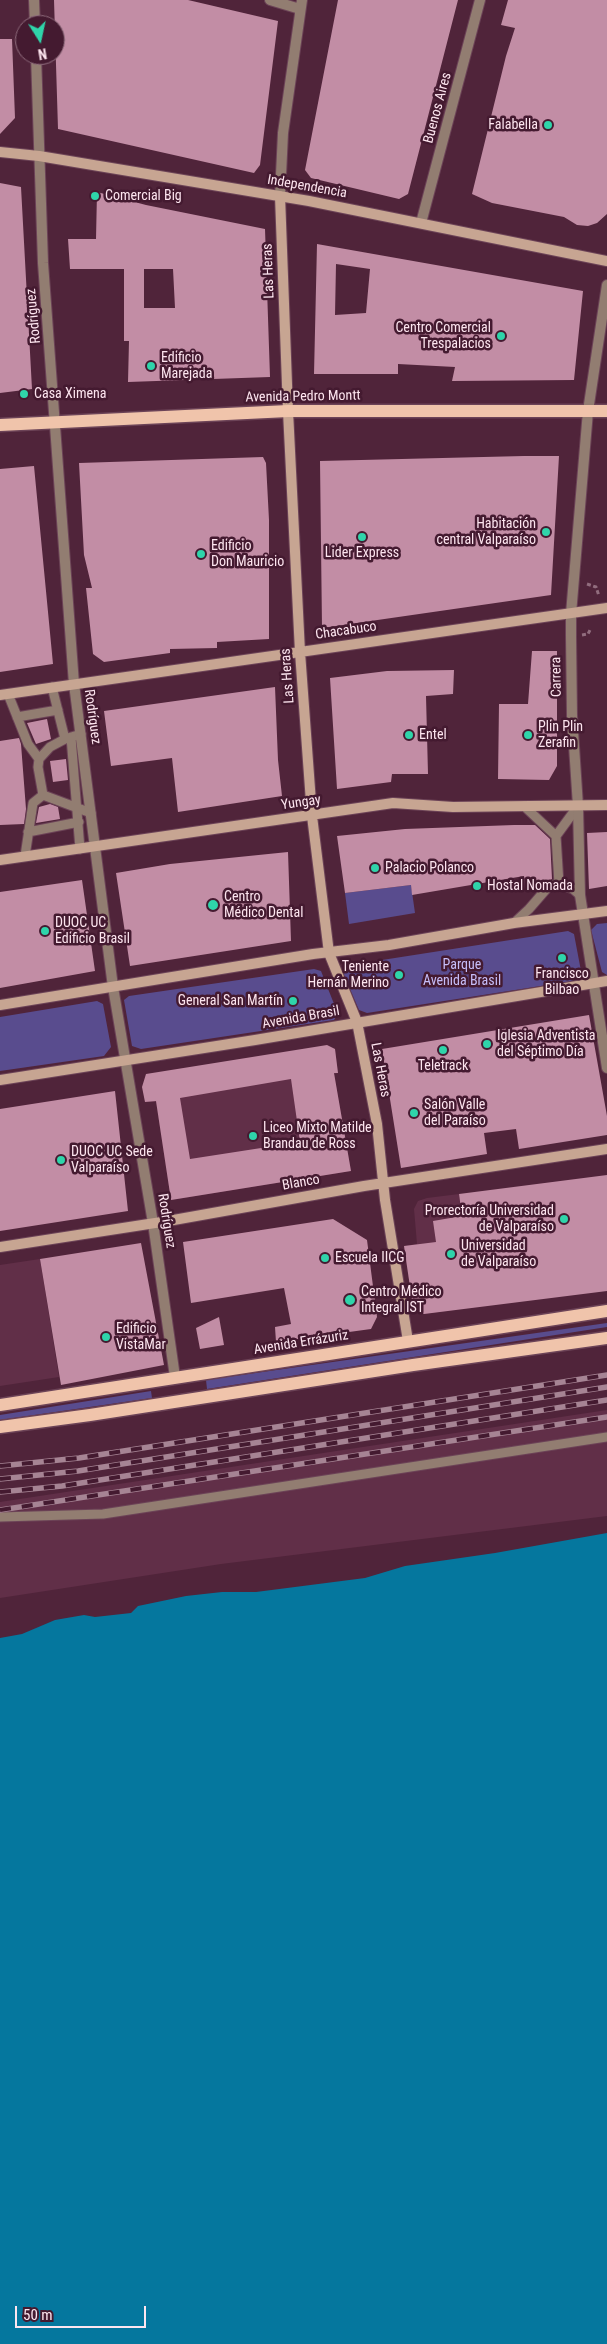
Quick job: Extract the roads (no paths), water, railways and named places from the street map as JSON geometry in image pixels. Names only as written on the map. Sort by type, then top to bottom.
[{"type":"main road","name":"Avenida Pedro Montt","points":[[0,425],[288,411],[607,411]]},
{"type":"main road","name":"Avenida Errázuriz","points":[[0,1405],[607,1311]]},
{"type":"main road","points":[[0,1426],[90,1416],[164,1402],[413,1364],[607,1338]]},
{"type":"street","points":[[34,0],[35,15]]},
{"type":"street","points":[[270,0],[301,4]]},
{"type":"street","name":"Buenos Aires","points":[[421,224],[480,0]]},
{"type":"street","name":"Las Heras","points":[[301,4],[283,134],[280,196],[300,652],[312,816],[329,953],[357,1022],[377,1124],[383,1184],[408,1341]]},
{"type":"street","name":"Rodríguez","points":[[36,65],[43,263],[74,684],[72,737],[91,813],[113,987],[153,1223],[175,1378]]},
{"type":"street","name":"Independencia","points":[[0,152],[39,156],[280,196],[607,261]]},
{"type":"street","name":"Carrera","points":[[607,285],[588,411],[571,614],[572,716],[578,806],[580,895],[607,1068]]},
{"type":"street","name":"Chacabuco","points":[[4,695],[607,608]]},
{"type":"street","name":"Yungay","points":[[0,860],[393,803],[453,806],[607,806]]},
{"type":"street","points":[[0,1005],[514,923],[607,911]]},
{"type":"street","name":"Avenida Brasil","points":[[0,1080],[255,1040],[607,981]]},
{"type":"street","name":"Blanco","points":[[0,1247],[383,1184],[607,1150]]},
{"type":"lane","points":[[52,687],[58,710],[72,737],[80,849]]},
{"type":"lane","points":[[4,695],[17,717],[28,744],[39,759]]},
{"type":"lane","points":[[17,717],[58,710]]},
{"type":"lane","points":[[43,795],[38,767],[39,759],[50,746],[72,737]]},
{"type":"lane","points":[[25,856],[32,803],[43,795],[52,797],[78,810],[91,813]]},
{"type":"lane","points":[[524,806],[556,836]]},
{"type":"lane","points":[[559,884],[556,836],[578,806]]},
{"type":"lane","points":[[28,832],[79,822]]},
{"type":"lane","points":[[514,923],[529,910],[549,886],[559,884],[573,888],[580,895]]},
{"type":"lane","points":[[0,1518],[103,1514],[607,1437]]},
{"type":"water","points":[[607,1533],[607,2344],[0,2344],[0,1638],[22,1634],[55,1620],[84,1615],[95,1617],[131,1613],[138,1606],[186,1596],[222,1592],[256,1592],[365,1578],[405,1566],[495,1553]]},
{"type":"railway","points":[[0,1466],[79,1458],[607,1375]]},
{"type":"railway","points":[[0,1479],[78,1471],[607,1387]]},
{"type":"railway","points":[[0,1492],[62,1486],[607,1400]]},
{"type":"railway","points":[[0,1510],[607,1417]]},
{"type":"place","name":"Falabella","points":[[548,125]]},
{"type":"place","name":"Comercial Big","points":[[95,196]]},
{"type":"place","name":"Centro Comercial Trespalacios","points":[[501,336]]},
{"type":"place","name":"Edificio Marejada","points":[[151,366]]},
{"type":"place","name":"Casa Ximena","points":[[24,394]]},
{"type":"place","name":"Habitación central Valparaíso","points":[[546,532]]},
{"type":"place","name":"Lider Express","points":[[362,537]]},
{"type":"place","name":"Edificio Don Mauricio","points":[[201,554]]},
{"type":"place","name":"Entel","points":[[409,735]]},
{"type":"place","name":"Plin Plin Zerafin","points":[[528,735]]},
{"type":"place","name":"Palacio Polanco","points":[[375,868]]},
{"type":"place","name":"Hostal Nomada","points":[[477,886]]},
{"type":"place","name":"Centro Médico Dental","points":[[213,905]]},
{"type":"place","name":"DUOC UC Edificio Brasil","points":[[45,931]]},
{"type":"place","name":"Francisco Bilbao","points":[[562,958]]},
{"type":"place","name":"Teniente Hernán Merino","points":[[399,975]]},
{"type":"place","name":"General San Martín","points":[[293,1001]]},
{"type":"place","name":"Iglesia Adventista del Séptimo Día","points":[[487,1044]]},
{"type":"place","name":"Teletrack","points":[[443,1050]]},
{"type":"place","name":"Salón Valle del Paraíso","points":[[414,1113]]},
{"type":"place","name":"Liceo Mixto Matilde Brandau de Ross","points":[[253,1136]]},
{"type":"place","name":"DUOC UC Sede Valparaíso","points":[[61,1160]]},
{"type":"place","name":"Prorectoría Universidad de Valparaíso","points":[[564,1219]]},
{"type":"place","name":"Universidad de Valparaíso","points":[[451,1254]]},
{"type":"place","name":"Escuela IICG","points":[[325,1258]]},
{"type":"place","name":"Centro Médico Integral IST","points":[[350,1300]]},
{"type":"place","name":"Edificio VistaMar","points":[[106,1337]]},
{"type":"park label","name":"Parque Avenida Brasil","points":[[462,974]]}]
